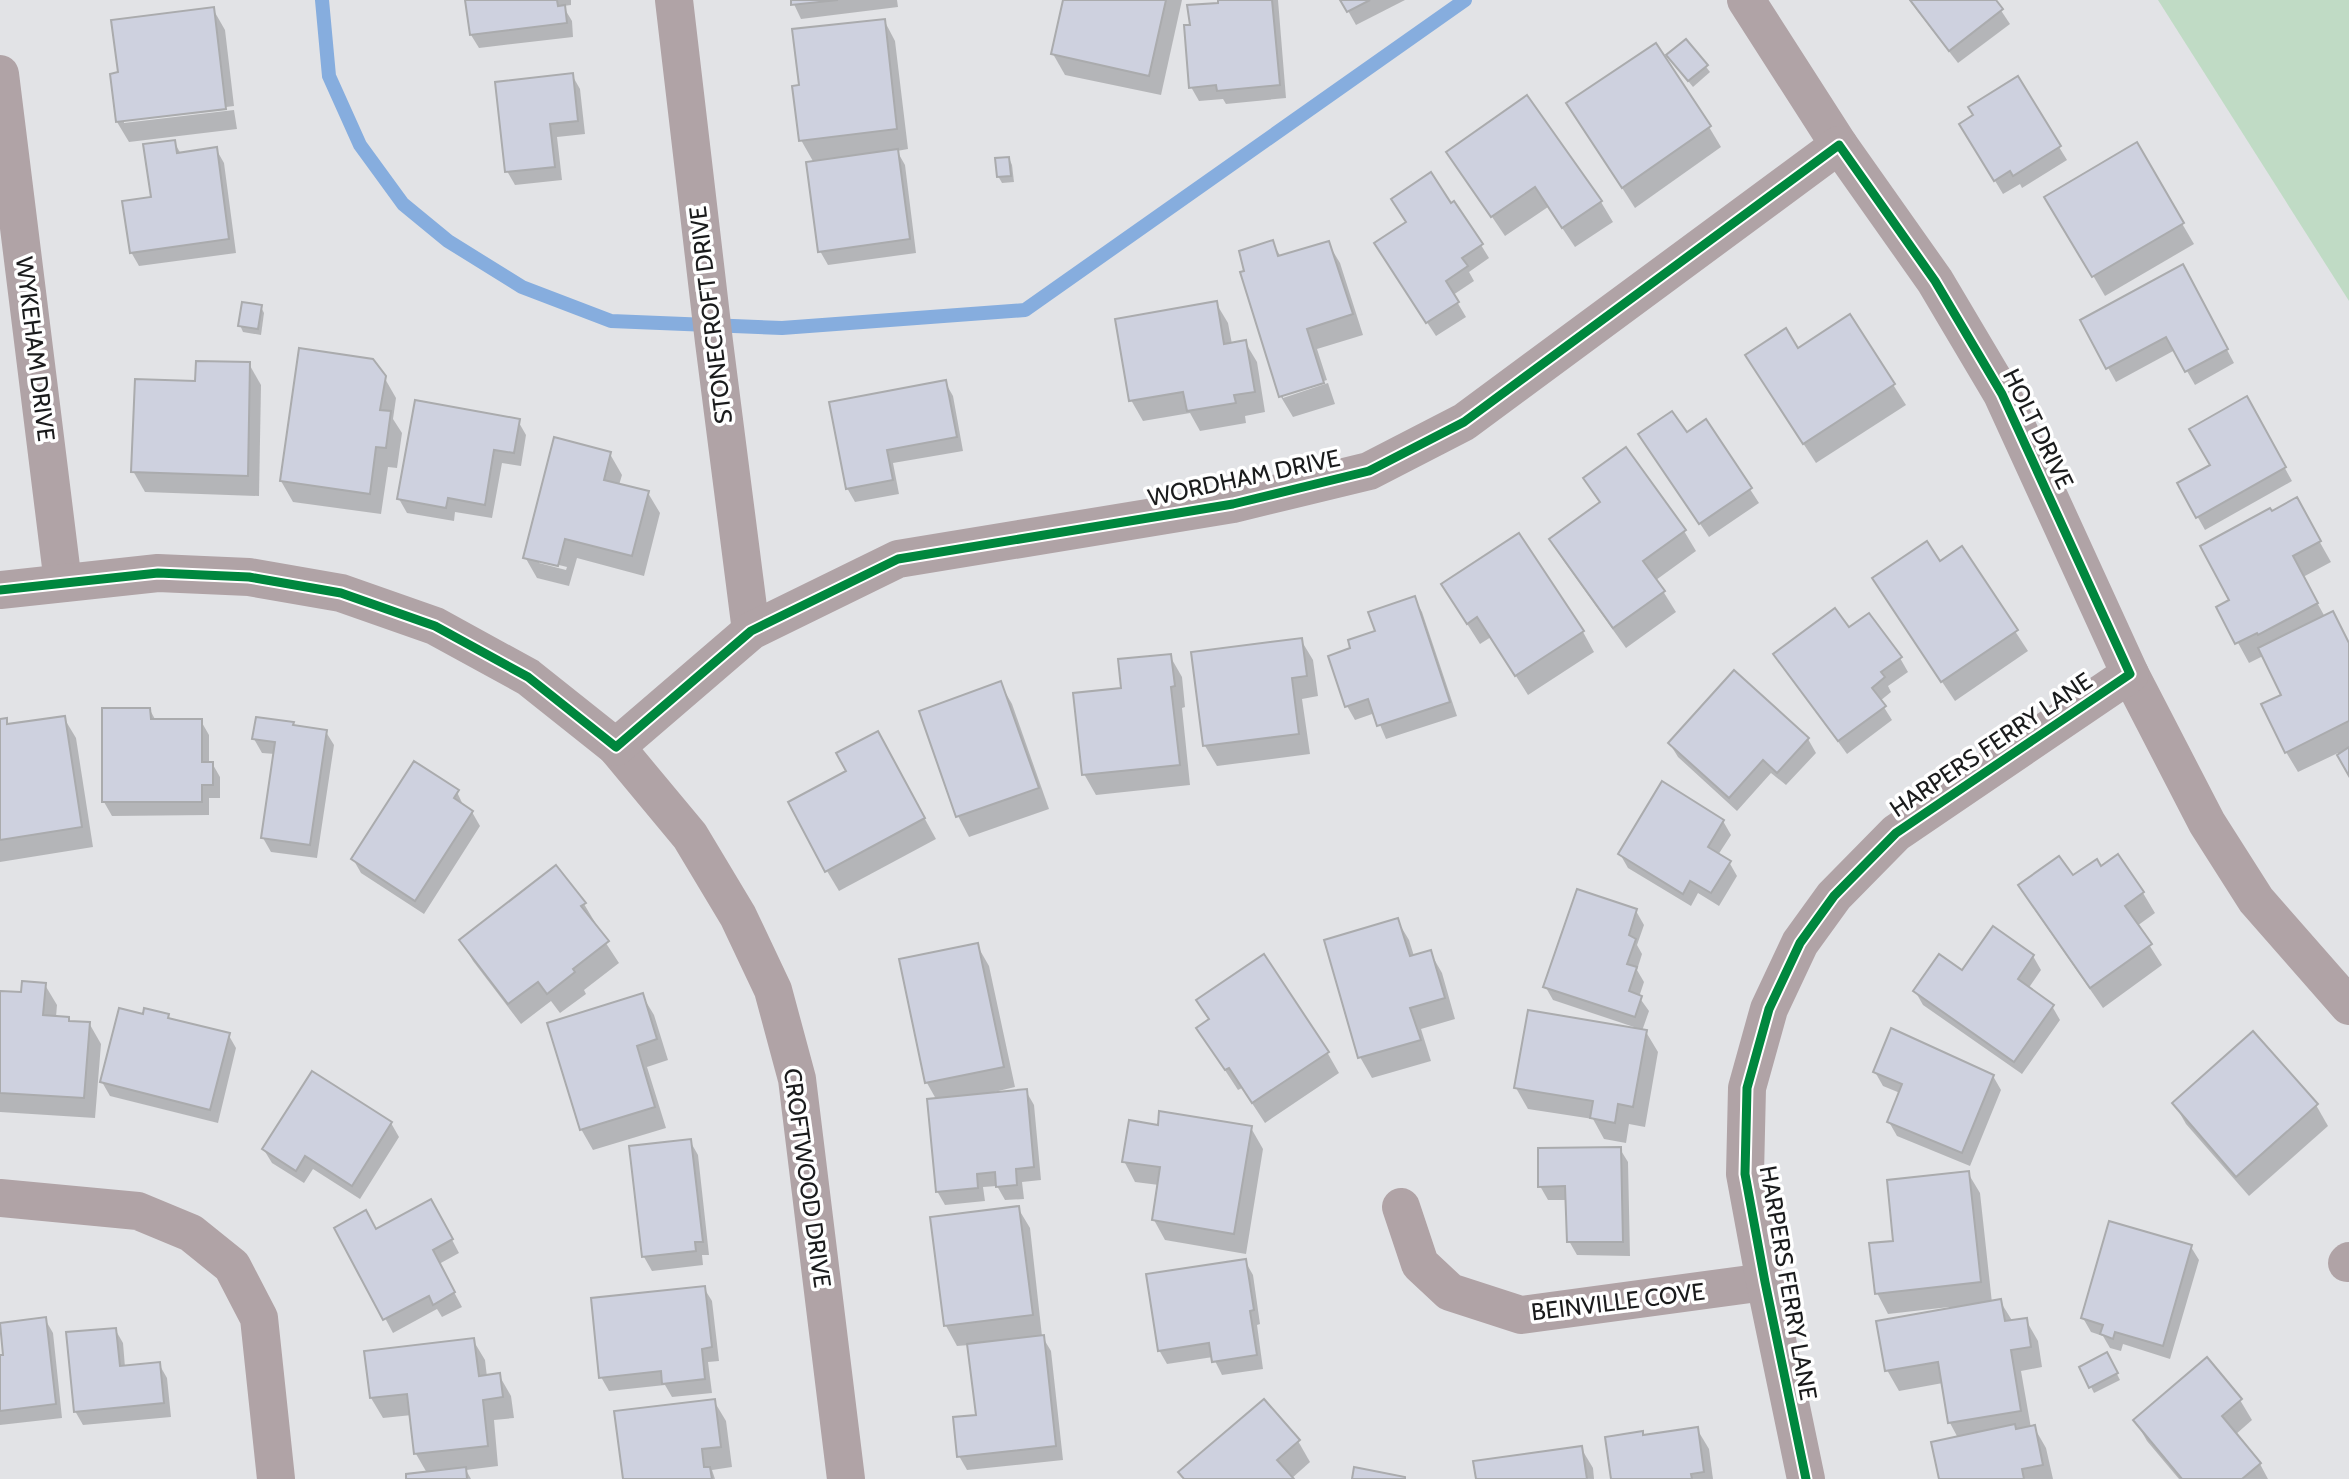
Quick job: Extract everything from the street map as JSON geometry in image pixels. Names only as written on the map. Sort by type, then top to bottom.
[{"type":"street","name":"STONECROFT DRIVE","points":[[674,0],[751,631]]},
{"type":"street","name":"HOLT DRIVE","points":[[1746,0],[1839,145],[1935,281],[2002,394],[2130,674],[2207,823],[2249,889],[2349,1006]]},
{"type":"street","name":"WYKEHAM DRIVE","points":[[0,74],[64,583]]},
{"type":"street","name":"WORDHAM DRIVE","points":[[616,747],[751,631],[898,559],[1233,504],[1369,471],[1464,422],[1839,145]]},
{"type":"street","name":"CROFTWOOD DRIVE","points":[[0,590],[158,573],[236,576],[341,593],[435,626],[528,677],[616,747],[690,836],[738,916],[773,990],[797,1079],[846,1479]]},
{"type":"street","name":"HARPERS FERRY LANE","points":[[1806,1479],[1745,1174],[1747,1088],[1769,1009],[1800,943],[1834,896],[1896,833],[2130,674]]},
{"type":"street","points":[[0,1198],[138,1211],[191,1233],[232,1266],[259,1318],[276,1479]]},
{"type":"street","name":"BEINVILLE COVE","points":[[1401,1207],[1420,1265],[1450,1292],[1521,1315],[1765,1282]]},
{"type":"green space","points":[[2158,0],[2349,0],[2349,301]]},
{"type":"building","points":[[465,0],[557,0],[558,6],[565,5],[567,23],[470,35]]},
{"type":"building","points":[[791,0],[838,0],[791,5]]},
{"type":"building","points":[[1063,0],[1166,0],[1149,76],[1051,54]]},
{"type":"building","points":[[1218,0],[1272,0],[1280,85],[1217,91],[1216,85],[1189,88],[1184,25],[1190,25],[1187,5],[1218,3]]},
{"type":"building","points":[[1340,0],[1370,0],[1347,12]]},
{"type":"building","points":[[1910,0],[1996,0],[2003,9],[1949,51]]},
{"type":"building","points":[[214,7],[226,109],[116,122],[110,74],[118,72],[111,20]]},
{"type":"building","points":[[885,19],[897,129],[799,141],[792,86],[799,85],[792,29]]},
{"type":"building","points":[[1686,39],[1708,65],[1688,81],[1666,55]]},
{"type":"building","points":[[1656,43],[1711,126],[1622,188],[1566,103]]},
{"type":"building","points":[[573,73],[578,121],[550,124],[555,167],[505,172],[495,82]]},
{"type":"building","points":[[2018,76],[2061,146],[2013,176],[2010,171],[1994,181],[1959,124],[1973,115],[1968,107]]},
{"type":"building","points":[[1527,95],[1602,201],[1562,228],[1535,187],[1491,217],[1446,152]]},
{"type":"building","points":[[175,140],[177,153],[217,147],[229,239],[130,253],[122,201],[151,197],[143,144]]},
{"type":"building","points":[[2137,142],[2184,223],[2092,277],[2044,197]]},
{"type":"building","points":[[898,149],[910,239],[818,252],[806,162]]},
{"type":"building","points":[[1009,157],[1011,176],[997,177],[995,158]]},
{"type":"building","points":[[1431,172],[1483,244],[1462,258],[1468,266],[1446,281],[1459,302],[1426,323],[1374,243],[1406,222],[1391,199]]},
{"type":"building","points":[[1273,240],[1278,256],[1329,241],[1353,314],[1307,329],[1324,383],[1279,397],[1240,272],[1244,271],[1239,251]]},
{"type":"building","points":[[2183,264],[2228,349],[2185,372],[2166,337],[2106,369],[2080,320]]},
{"type":"building","points":[[1217,301],[1224,344],[1246,340],[1255,392],[1234,395],[1236,403],[1187,411],[1183,392],[1129,401],[1115,319]]},
{"type":"building","points":[[242,302],[262,305],[258,329],[238,326]]},
{"type":"building","points":[[1850,314],[1895,384],[1803,444],[1745,355],[1786,328],[1798,348]]},
{"type":"building","points":[[299,348],[373,359],[386,376],[380,410],[391,411],[386,448],[376,447],[370,494],[280,481]]},
{"type":"building","points":[[196,361],[250,362],[248,476],[131,472],[135,379],[195,381]]},
{"type":"building","points":[[946,380],[957,437],[887,450],[893,480],[846,489],[829,402]]},
{"type":"building","points":[[2247,396],[2286,467],[2196,518],[2177,483],[2210,465],[2189,429]]},
{"type":"building","points":[[415,400],[520,419],[514,453],[494,450],[485,505],[448,498],[446,508],[397,499]]},
{"type":"building","points":[[1672,411],[1687,432],[1706,419],[1752,488],[1699,524],[1638,434]]},
{"type":"building","points":[[554,437],[611,452],[604,480],[649,491],[632,556],[565,539],[558,566],[523,558]]},
{"type":"building","points":[[1626,447],[1686,530],[1643,561],[1665,591],[1613,628],[1549,539],[1600,502],[1583,478]]},
{"type":"building","points":[[2297,497],[2321,541],[2293,556],[2318,603],[2258,635],[2257,633],[2235,644],[2216,607],[2229,600],[2200,546],[2270,508],[2272,511]]},
{"type":"building","points":[[1519,533],[1584,631],[1515,676],[1477,617],[1467,624],[1441,584]]},
{"type":"building","points":[[1927,541],[1940,561],[1962,546],[2018,630],[1941,682],[1872,578]]},
{"type":"building","points":[[1415,596],[1450,702],[1377,726],[1368,699],[1345,707],[1328,656],[1350,648],[1348,640],[1375,631],[1368,612]]},
{"type":"building","points":[[1835,608],[1849,627],[1869,613],[1902,657],[1881,672],[1885,677],[1872,688],[1886,706],[1838,741],[1773,654]]},
{"type":"building","points":[[2333,611],[2349,643],[2349,721],[2285,753],[2261,704],[2281,695],[2258,648]]},
{"type":"building","points":[[1302,638],[1307,676],[1292,678],[1299,734],[1203,746],[1191,652]]},
{"type":"building","points":[[1171,654],[1175,686],[1171,687],[1180,765],[1082,775],[1073,693],[1121,688],[1118,659]]},
{"type":"building","points":[[1734,670],[1809,738],[1777,773],[1763,760],[1729,798],[1668,743]]},
{"type":"building","points":[[1001,681],[1039,788],[956,817],[919,711]]},
{"type":"building","points":[[102,708],[150,708],[151,719],[202,719],[202,762],[213,762],[213,785],[202,785],[202,802],[102,802]]},
{"type":"building","points":[[65,716],[82,827],[0,840],[0,719],[7,718],[7,724]]},
{"type":"building","points":[[256,717],[327,730],[310,845],[261,838],[275,742],[252,739]]},
{"type":"building","points":[[878,731],[925,818],[825,872],[788,802],[846,771],[836,753]]},
{"type":"building","points":[[2349,747],[2349,776],[2337,755]]},
{"type":"building","points":[[414,761],[459,790],[454,798],[473,811],[415,901],[351,859]]},
{"type":"building","points":[[1662,781],[1724,820],[1708,847],[1731,861],[1711,893],[1690,881],[1683,894],[1618,854]]},
{"type":"building","points":[[2118,854],[2144,892],[2125,906],[2152,944],[2090,988],[2018,885],[2059,856],[2073,875],[2097,859],[2101,866]]},
{"type":"building","points":[[556,865],[586,903],[581,906],[609,941],[573,969],[575,972],[547,994],[538,982],[508,1004],[459,940]]},
{"type":"building","points":[[1577,889],[1637,909],[1629,935],[1636,939],[1627,964],[1637,967],[1629,991],[1642,996],[1635,1017],[1543,987]]},
{"type":"building","points":[[1398,918],[1410,956],[1431,950],[1445,998],[1410,1008],[1421,1040],[1358,1058],[1324,940]]},
{"type":"building","points":[[1993,926],[2034,955],[2018,979],[2054,1005],[2014,1062],[1913,991],[1939,954],[1962,970]]},
{"type":"building","points":[[978,943],[1004,1067],[925,1083],[899,959]]},
{"type":"building","points":[[1264,954],[1329,1052],[1252,1103],[1229,1068],[1225,1070],[1196,1028],[1209,1019],[1196,1000]]},
{"type":"building","points":[[22,981],[46,983],[43,1015],[69,1017],[69,1021],[90,1022],[84,1098],[0,1093],[0,991],[21,992]]},
{"type":"building","points":[[643,993],[657,1039],[637,1046],[655,1107],[580,1130],[547,1023]]},
{"type":"building","points":[[119,1008],[143,1014],[144,1008],[169,1014],[168,1018],[230,1033],[210,1110],[100,1082]]},
{"type":"building","points":[[1528,1010],[1647,1030],[1633,1107],[1618,1104],[1615,1123],[1590,1118],[1593,1101],[1514,1088]]},
{"type":"building","points":[[1891,1028],[1994,1075],[1962,1153],[1887,1122],[1902,1084],[1873,1072]]},
{"type":"building","points":[[2253,1031],[2318,1104],[2236,1177],[2172,1103]]},
{"type":"building","points":[[312,1071],[392,1122],[352,1186],[305,1156],[296,1171],[262,1149]]},
{"type":"building","points":[[1027,1089],[1034,1167],[1016,1169],[1017,1185],[996,1187],[995,1172],[977,1174],[978,1188],[936,1192],[927,1099]]},
{"type":"building","points":[[1159,1111],[1252,1126],[1234,1234],[1152,1220],[1160,1167],[1122,1162],[1129,1120],[1158,1125]]},
{"type":"building","points":[[691,1139],[703,1242],[695,1242],[696,1251],[642,1257],[629,1146]]},
{"type":"building","points":[[1621,1147],[1623,1242],[1567,1242],[1565,1186],[1538,1187],[1538,1148]]},
{"type":"building","points":[[1969,1171],[1981,1282],[1875,1294],[1869,1243],[1893,1241],[1887,1180]]},
{"type":"building","points":[[431,1199],[453,1239],[433,1250],[455,1292],[433,1305],[429,1296],[383,1320],[334,1228],[366,1210],[376,1229]]},
{"type":"building","points":[[1019,1206],[1033,1315],[944,1326],[930,1217]]},
{"type":"building","points":[[2109,1221],[2192,1245],[2163,1346],[2115,1332],[2113,1339],[2100,1334],[2103,1325],[2081,1318]]},
{"type":"building","points":[[1246,1259],[1254,1310],[1250,1311],[1257,1355],[1212,1362],[1209,1343],[1158,1351],[1146,1274]]},
{"type":"building","points":[[705,1286],[712,1347],[702,1349],[705,1379],[662,1384],[661,1371],[599,1378],[591,1298]]},
{"type":"building","points":[[2001,1299],[2005,1321],[2027,1318],[2031,1347],[2011,1350],[2021,1411],[1948,1423],[1938,1362],[1885,1371],[1876,1321]]},
{"type":"building","points":[[46,1317],[56,1404],[0,1411],[0,1355],[3,1355],[0,1323]]},
{"type":"building","points":[[116,1328],[120,1366],[160,1362],[164,1403],[74,1412],[66,1332]]},
{"type":"building","points":[[1044,1335],[1056,1446],[957,1457],[953,1417],[976,1415],[967,1344]]},
{"type":"building","points":[[474,1338],[479,1376],[500,1373],[503,1397],[483,1400],[488,1446],[414,1454],[407,1394],[370,1398],[364,1351]]},
{"type":"building","points":[[2107,1352],[2118,1373],[2089,1388],[2079,1367]]},
{"type":"building","points":[[2207,1357],[2242,1399],[2222,1416],[2261,1463],[2242,1479],[2182,1479],[2133,1420]]},
{"type":"building","points":[[715,1399],[721,1447],[702,1449],[704,1467],[710,1467],[712,1479],[623,1479],[614,1411]]},
{"type":"building","points":[[1264,1399],[1300,1440],[1277,1460],[1294,1479],[1184,1479],[1178,1472]]},
{"type":"building","points":[[2015,1424],[2016,1429],[2035,1425],[2043,1465],[2022,1469],[2024,1479],[1939,1479],[1931,1442]]},
{"type":"building","points":[[1698,1427],[1704,1472],[1691,1474],[1692,1479],[1611,1479],[1605,1437]]},
{"type":"building","points":[[1582,1446],[1587,1479],[1476,1479],[1473,1461]]},
{"type":"building","points":[[466,1467],[467,1479],[406,1479],[406,1474]]},
{"type":"building","points":[[1354,1467],[1405,1477],[1405,1479],[1352,1479]]},
{"type":"waterway","points":[[322,0],[329,76],[360,145],[403,204],[448,241],[522,287],[611,321],[782,328],[1025,310],[1465,0]]},
{"type":"cycle path","points":[[0,590],[158,573],[249,577],[341,593],[435,626],[528,677],[616,747],[751,631],[898,559],[1233,504],[1369,471],[1464,422],[1839,145],[1935,281],[2002,394],[2130,674],[1896,833],[1834,896],[1800,943],[1769,1009],[1747,1088],[1745,1174],[1806,1479]]}]
